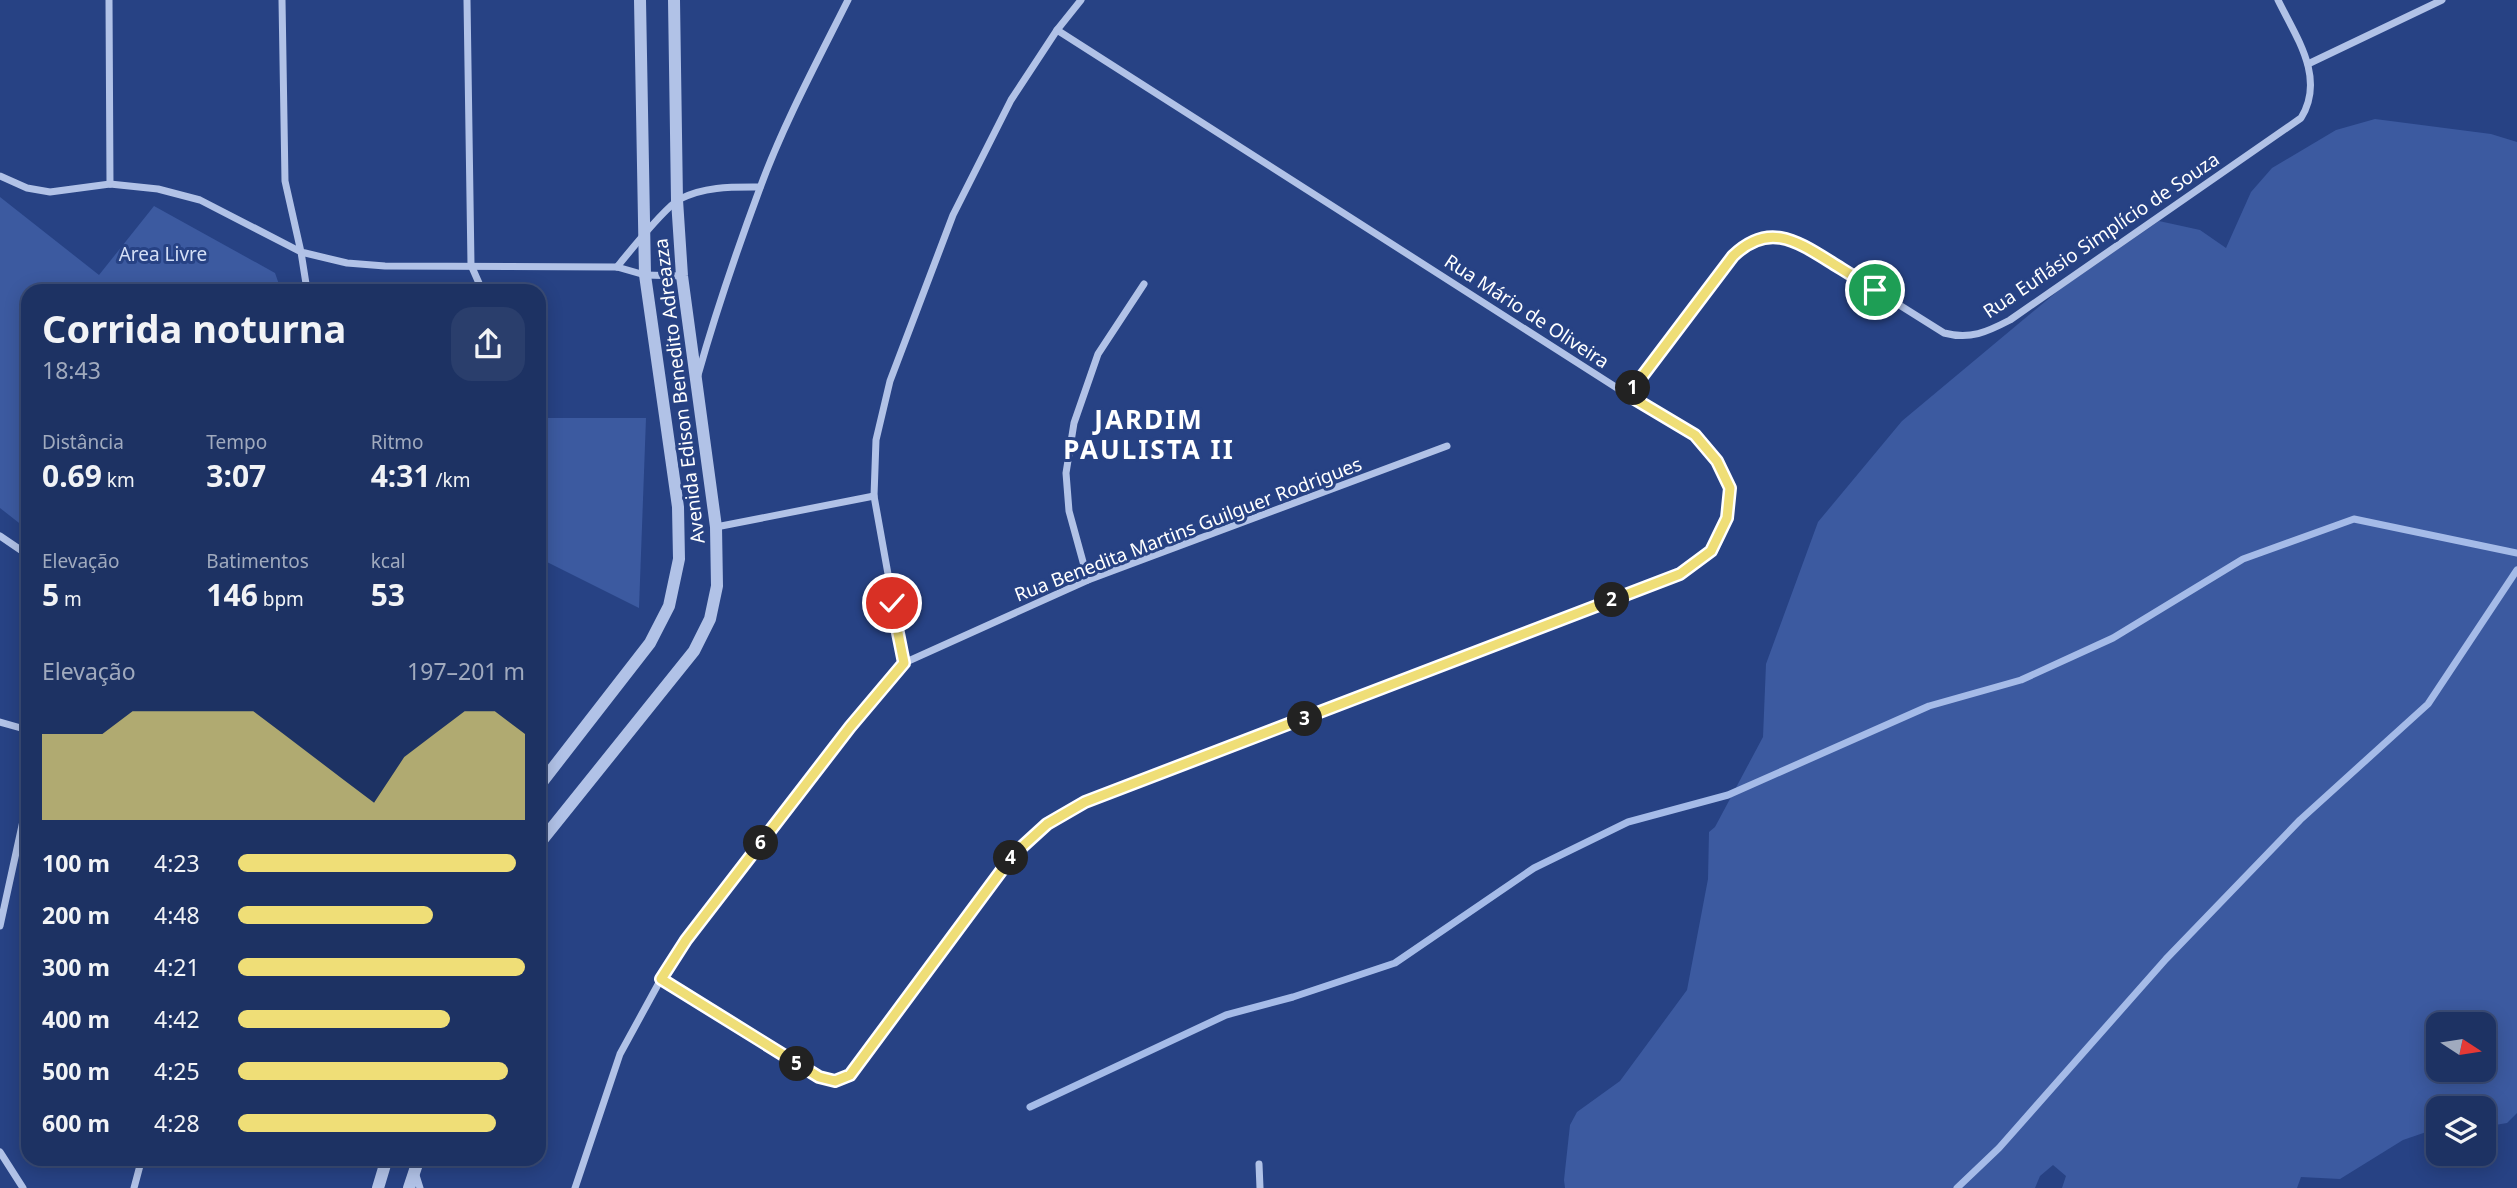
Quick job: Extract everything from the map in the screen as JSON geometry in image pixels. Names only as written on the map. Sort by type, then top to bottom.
[{"type":"street","points":[[109,0],[110,184]]},
{"type":"street","points":[[282,0],[285,181],[305,284]]},
{"type":"street","points":[[467,0],[471,265],[479,284]]},
{"type":"street","name":"Avenida Edison Benedito Adreazza","points":[[546,777],[650,643],[669,606],[679,559],[678,507],[645,275],[640,0]]},
{"type":"street","name":"Avenida Edison Benedito Adreazza","points":[[546,835],[694,651],[710,619],[717,586],[716,527],[682,276],[677,200],[674,0]]},
{"type":"street","points":[[696,382],[723,289],[760,187],[813,69],[848,0]]},
{"type":"street","points":[[575,1188],[620,1054],[661,979],[686,940],[817,769],[904,663],[874,496],[876,440],[890,381],[953,215],[1011,100],[1057,30],[1081,0]]},
{"type":"street","name":"Rua Euflásio Simplício de Souza","points":[[1628,395],[1733,256],[1744,245],[1759,238],[1783,238],[1807,247],[1944,333],[1959,337],[1975,336],[2010,320],[2301,118],[2309,105],[2312,90],[2308,64],[2278,0]]},
{"type":"street","points":[[2308,64],[2442,0]]},
{"type":"street","name":"Rua Mário de Oliveira","points":[[661,979],[819,1077],[835,1081],[850,1075],[1013,855],[1047,824],[1085,802],[1680,574],[1711,551],[1727,518],[1730,488],[1717,461],[1695,435],[1628,395],[1057,30]]},
{"type":"street","points":[[0,176],[27,188],[50,192],[110,184],[158,189],[200,200],[300,252],[347,263],[385,266],[617,267],[645,275],[682,276]]},
{"type":"street","points":[[617,267],[677,200],[710,190],[760,187]]},
{"type":"street","points":[[1088,580],[1069,511],[1066,473],[1074,423],[1097,354],[1144,284]]},
{"type":"street","name":"Rua Benedita Martins Guilguer Rodrigues","points":[[904,663],[1088,580],[1447,446]]},
{"type":"street","points":[[716,527],[874,496]]},
{"type":"street","points":[[0,536],[21,550]]},
{"type":"street","points":[[0,722],[21,728]]},
{"type":"street","points":[[0,926],[21,830]]},
{"type":"street","points":[[0,1152],[23,1188]]},
{"type":"street","points":[[1259,1164],[1260,1188]]},
{"type":"street","points":[[134,1188],[140,1166]]},
{"type":"street","points":[[378,1188],[385,1166]]},
{"type":"street","points":[[409,1188],[416,1166]]},
{"type":"street","points":[[417,1166],[420,1188]]},
{"type":"green space","points":[[2375,119],[2491,134],[2517,142],[2517,1113],[2507,1123],[2496,1125],[2496,1096],[2426,1096],[2426,1132],[2403,1140],[2340,1179],[2301,1177],[2297,1188],[2062,1188],[2066,1176],[2053,1165],[2040,1176],[2035,1188],[1565,1188],[1570,1125],[1577,1112],[1620,1081],[1687,990],[1708,879],[1709,832],[1715,827],[1763,737],[1766,664],[1818,522],[1902,421],[2059,290],[2159,221],[2200,230],[2226,248],[2251,192],[2272,168],[2336,130]]},
{"type":"green space","name":"Area Livre","points":[[0,197],[99,275],[154,206],[275,273],[279,284],[21,284],[21,524],[0,508]]},
{"type":"green space","points":[[546,418],[646,418],[639,608],[546,562]]},
{"type":"waterway","points":[[1030,1107],[1226,1015],[1293,997],[1395,963],[1534,868],[1628,822],[1728,795],[1929,706],[2021,680],[2113,638],[2243,559],[2354,519],[2517,553]]},
{"type":"waterway","points":[[1957,1188],[1999,1148],[2166,959],[2300,820],[2428,704],[2517,570]]},
{"type":"district","name":"JARDIM PAULISTA II","points":[[1149,434]]},
{"type":"route","points":[[892,603],[904,663],[850,727],[686,940],[661,979],[819,1077],[835,1081],[850,1075],[1013,855],[1047,824],[1085,802],[1680,574],[1711,551],[1727,518],[1730,488],[1717,461],[1695,435],[1628,395],[1683,320],[1744,245],[1759,238],[1775,236],[1791,239],[1875,290]]}]
